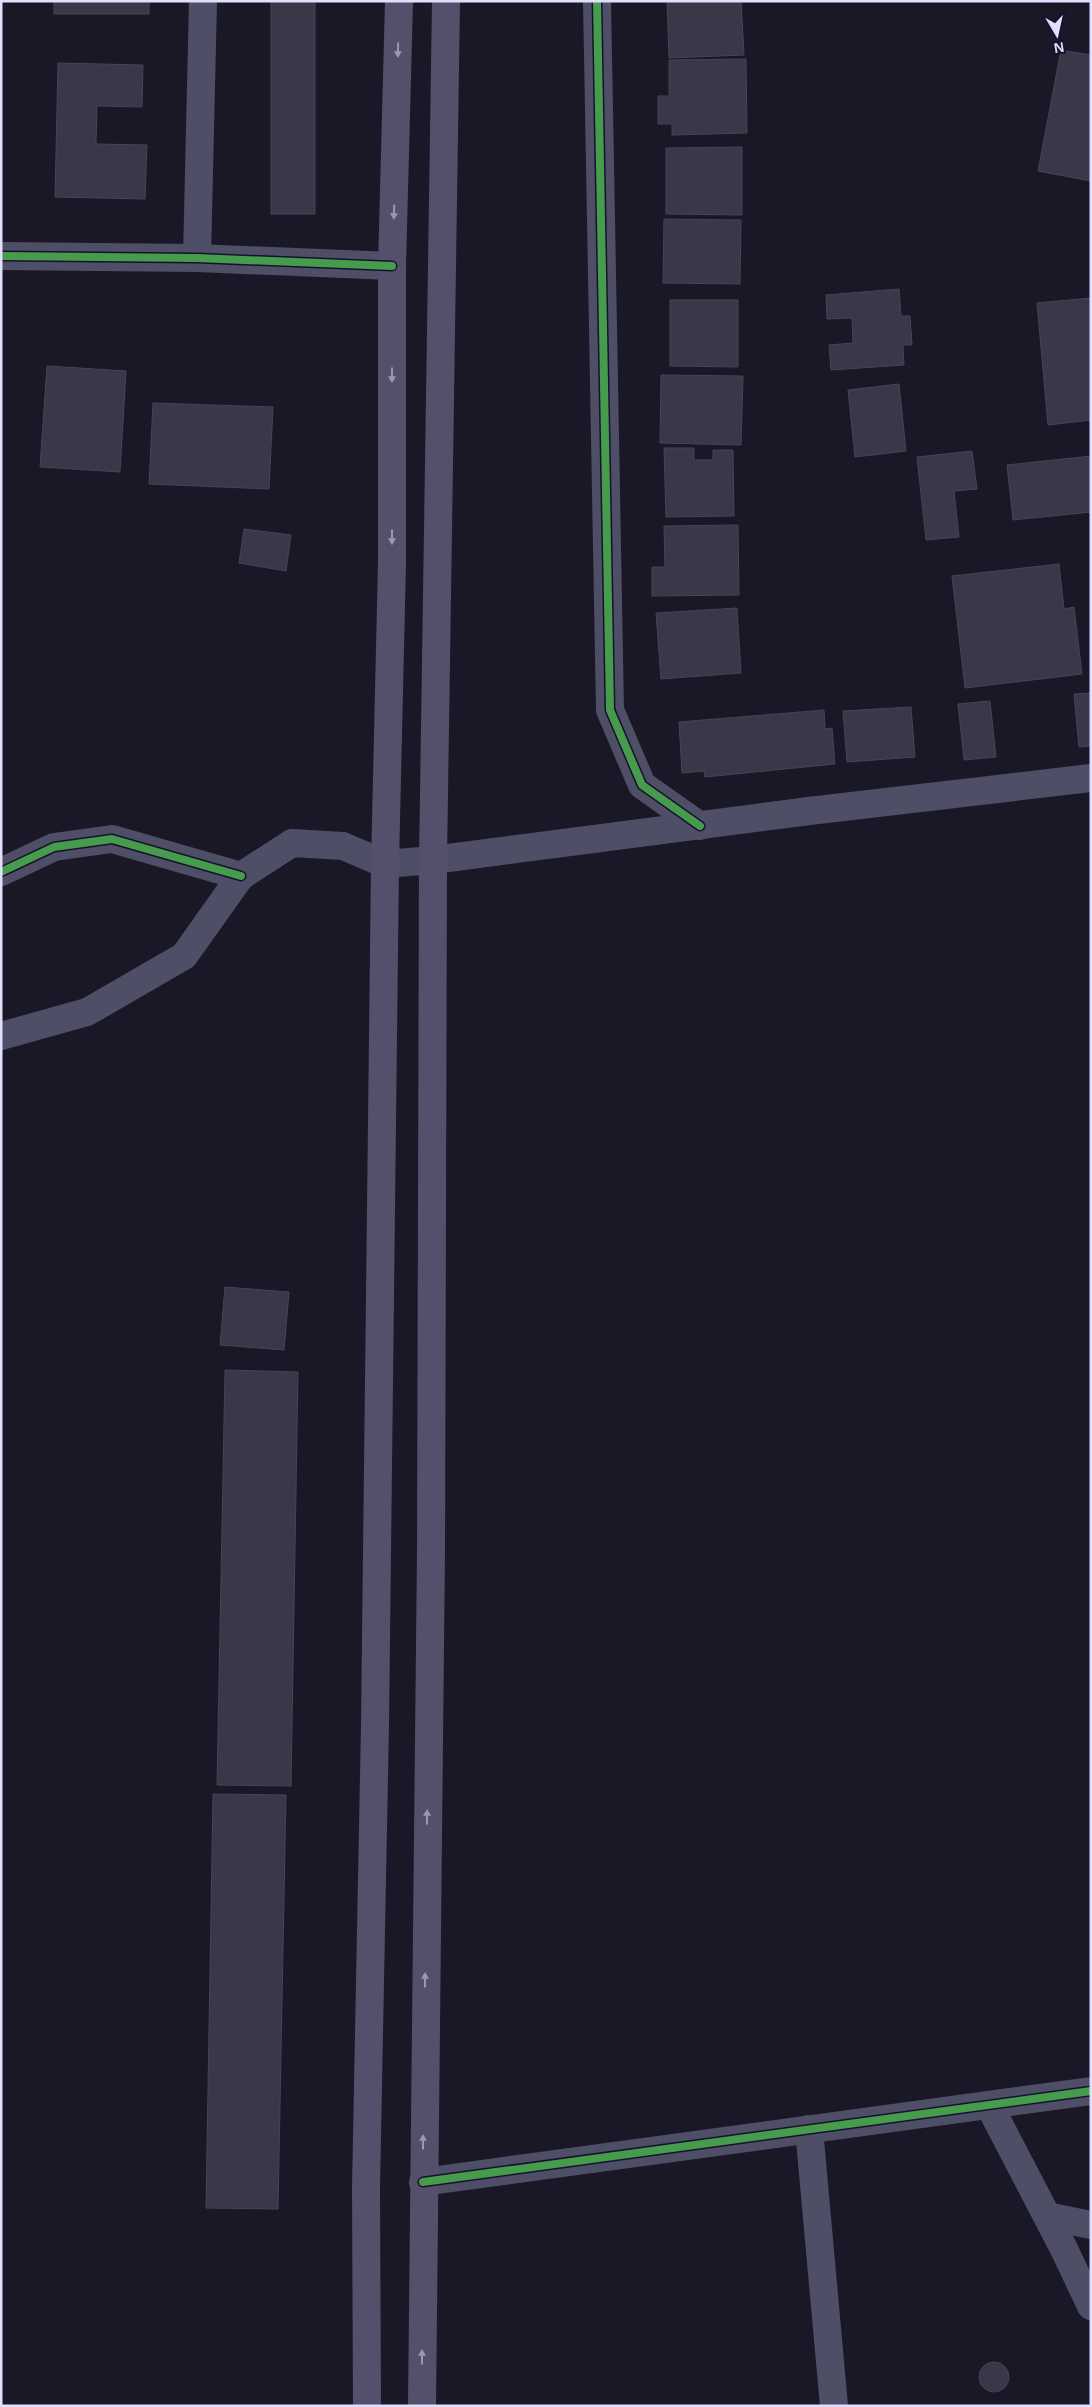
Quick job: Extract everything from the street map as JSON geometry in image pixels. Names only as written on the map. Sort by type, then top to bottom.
[{"type":"main road","points":[[367,2406],[366,2188],[374,1735],[384,864],[392,562],[392,266],[399,1]]},
{"type":"main road","points":[[422,2406],[431,1551],[433,860],[446,1]]},
{"type":"street","points":[[197,258],[203,1]]},
{"type":"street","points":[[597,1],[610,710],[642,785],[700,826]]},
{"type":"street","points":[[1,256],[197,258],[392,266]]},
{"type":"street","points":[[1,1036],[87,1012],[184,956],[241,876],[292,843],[343,846],[384,864],[433,860],[1091,778]]},
{"type":"street","points":[[1,872],[54,847],[112,839],[241,876]]},
{"type":"street","points":[[423,2182],[1091,2091]]},
{"type":"street","points":[[989,2105],[1091,2306]]},
{"type":"street","points":[[809,2129],[834,2406]]},
{"type":"street","points":[[1047,2216],[1091,2225]]},
{"type":"building","points":[[54,1],[149,1],[149,14],[54,14]]},
{"type":"building","points":[[271,1],[315,1],[315,214],[271,214]]},
{"type":"building","points":[[667,1],[741,1],[744,55],[669,58]]},
{"type":"building","points":[[1061,50],[1091,55],[1091,181],[1038,171]]},
{"type":"building","points":[[746,59],[747,133],[672,135],[672,124],[658,124],[658,96],[669,96],[669,60]]},
{"type":"building","points":[[58,63],[143,65],[142,107],[97,106],[96,144],[147,145],[145,199],[55,197]]},
{"type":"building","points":[[742,147],[742,215],[666,214],[666,148]]},
{"type":"building","points":[[664,219],[741,220],[740,284],[663,283]]},
{"type":"building","points":[[899,289],[901,316],[910,316],[912,345],[903,345],[904,365],[831,370],[829,345],[853,343],[852,318],[827,319],[826,295]]},
{"type":"building","points":[[1091,298],[1091,420],[1048,425],[1037,303]]},
{"type":"building","points":[[670,300],[738,300],[738,367],[670,366]]},
{"type":"building","points":[[47,366],[126,371],[120,472],[40,467]]},
{"type":"building","points":[[661,375],[743,376],[741,445],[660,443]]},
{"type":"building","points":[[899,384],[906,451],[855,457],[848,390]]},
{"type":"building","points":[[153,403],[273,407],[269,489],[149,484]]},
{"type":"building","points":[[664,448],[694,448],[694,460],[713,460],[713,450],[733,450],[734,516],[666,517]]},
{"type":"building","points":[[972,451],[977,489],[954,491],[959,537],[926,540],[917,457]]},
{"type":"building","points":[[1091,456],[1091,512],[1013,520],[1007,465]]},
{"type":"building","points":[[738,525],[739,595],[652,596],[652,567],[665,567],[664,526]]},
{"type":"building","points":[[244,529],[291,535],[286,571],[239,563]]},
{"type":"building","points":[[1059,564],[1064,609],[1074,607],[1082,674],[965,688],[952,576]]},
{"type":"building","points":[[737,608],[741,673],[661,679],[656,613]]},
{"type":"building","points":[[1091,693],[1091,746],[1079,747],[1074,694]]},
{"type":"building","points":[[990,701],[996,757],[964,760],[958,704]]},
{"type":"building","points":[[911,707],[915,757],[847,762],[843,711]]},
{"type":"building","points":[[824,710],[825,729],[832,728],[835,764],[705,777],[704,771],[682,773],[679,722]]},
{"type":"building","points":[[225,1287],[289,1292],[284,1350],[220,1345]]},
{"type":"building","points":[[225,1370],[298,1372],[291,1786],[217,1785]]},
{"type":"building","points":[[213,1794],[286,1795],[278,2209],[206,2208]]},
{"type":"building","points":[[994,2362],[1005,2366],[1009,2377],[1005,2388],[994,2392],[983,2388],[979,2377],[983,2366]]},
{"type":"cycle path","points":[[597,1],[610,710],[642,785],[700,826]]},
{"type":"cycle path","points":[[1,256],[197,258],[392,266]]},
{"type":"cycle path","points":[[1,872],[54,847],[112,839],[241,876]]},
{"type":"cycle path","points":[[423,2182],[1091,2091]]}]
